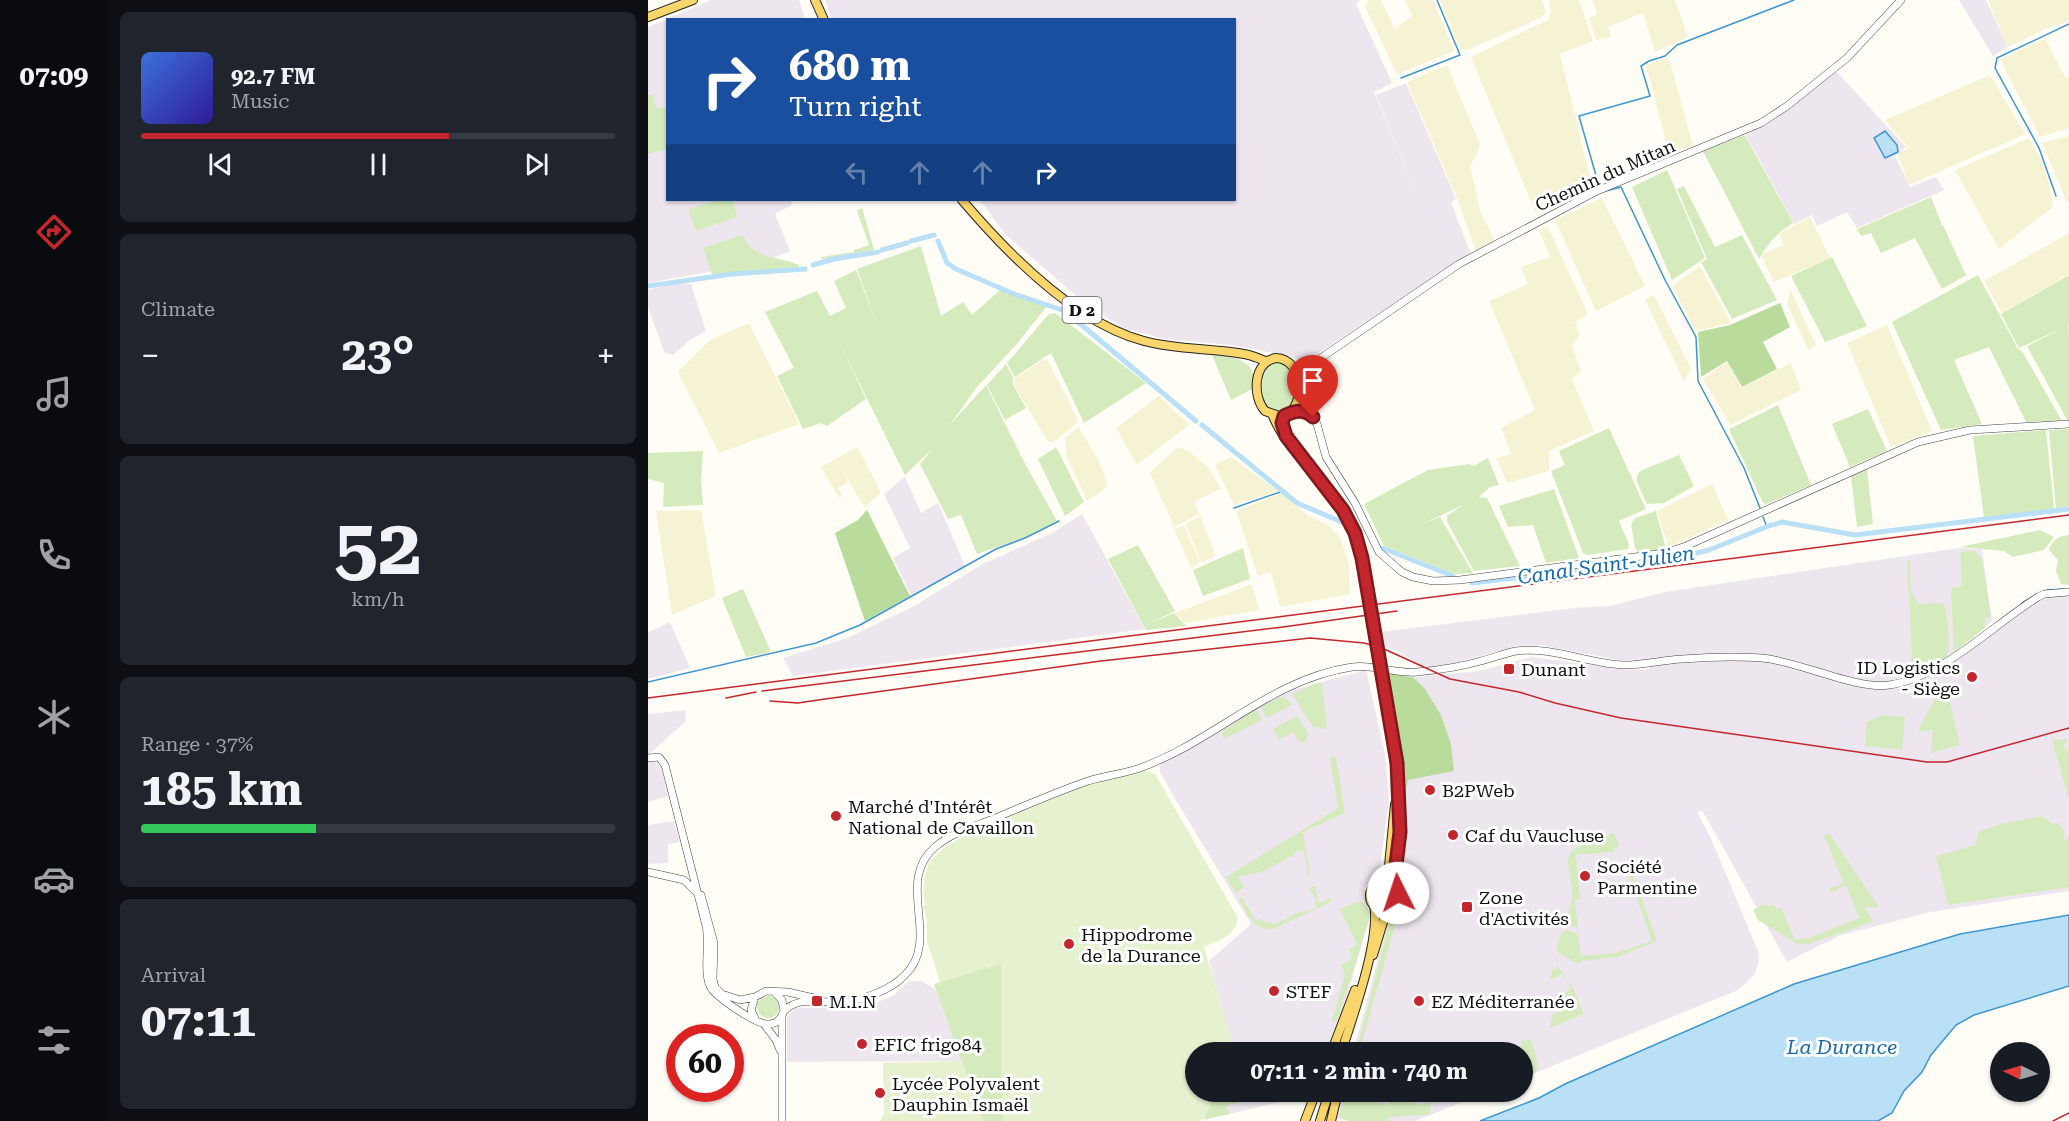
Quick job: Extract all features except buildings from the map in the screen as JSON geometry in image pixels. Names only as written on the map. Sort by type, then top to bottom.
[{"type":"main road","points":[[648,16],[686,0]]},
{"type":"main road","points":[[648,16],[693,0]]},
{"type":"main road","points":[[817,0],[823,18]]},
{"type":"main road","name":"D 2","points":[[963,201],[1017,260],[1064,298],[1110,328],[1152,343],[1238,353],[1266,361]]},
{"type":"main road","points":[[1238,353],[1258,370],[1259,404],[1273,416],[1280,433],[1298,453]]},
{"type":"main road","points":[[1258,370],[1266,361],[1283,358],[1293,366],[1300,398],[1282,423],[1284,432],[1348,518],[1357,540],[1400,796],[1400,832],[1394,886],[1398,893],[1396,901],[1387,909],[1344,1042]]},
{"type":"main road","points":[[1273,416],[1288,414]]},
{"type":"main road","points":[[1350,1042],[1375,920],[1374,905],[1370,899],[1371,890],[1381,882],[1388,871],[1393,839],[1395,798],[1391,735]]},
{"type":"main road","points":[[1381,882],[1394,886]]},
{"type":"main road","points":[[1374,905],[1387,909]]},
{"type":"main road","points":[[1335,1042],[1366,965]]},
{"type":"main road","points":[[1305,1121],[1312,1102]]},
{"type":"main road","points":[[1320,1121],[1326,1102]]},
{"type":"main road","points":[[1331,1121],[1336,1102]]},
{"type":"street","name":"Chemin du Mitan","points":[[1297,380],[1309,366],[1459,264],[1597,191],[1761,123],[1847,58],[1901,0]]},
{"type":"street","points":[[1293,366],[1309,366]]},
{"type":"street","points":[[1300,398],[1317,424],[1326,457],[1355,503],[1379,552],[1402,572],[1433,581],[1665,553],[1686,546],[1918,442],[1970,430],[2069,424]]},
{"type":"street","points":[[1288,414],[1310,414]]},
{"type":"street","points":[[764,1024],[775,1023],[796,1002],[846,1001],[874,993],[901,980],[911,969],[920,951],[918,876],[925,857],[942,842],[1087,781],[1152,763],[1208,735],[1256,703],[1299,682],[1350,667],[1370,666],[1408,672],[1448,669],[1516,651],[1534,650],[1624,665],[1719,657],[1768,658],[1866,684],[1889,686],[1935,669],[2038,597],[2044,594],[2069,592]]},
{"type":"street","points":[[648,758],[655,756],[665,765],[708,934],[708,975],[711,987],[728,1004],[764,1024],[776,1040],[782,1055]]},
{"type":"street","points":[[648,872],[684,880],[695,878]]},
{"type":"street","points":[[684,880],[698,891],[705,903],[714,944],[713,979],[715,987],[733,999],[755,997],[766,991],[795,992],[823,1001]]},
{"type":"street","points":[[774,992],[782,1000],[783,1013],[782,1121]]},
{"type":"street","points":[[755,997],[751,1005],[755,1018]]},
{"type":"shaded area","points":[[711,0],[799,0],[805,18],[669,18]]},
{"type":"shaded area","points":[[825,0],[1360,0],[1356,4],[1392,83],[1374,92],[1424,213],[1376,95],[1406,83],[1456,199],[1451,202],[1470,253],[1305,362],[1290,356],[1231,345],[1164,339],[1123,328],[1082,301],[1005,234],[981,201],[1236,201],[1236,18],[831,18]]},
{"type":"shaded area","points":[[1369,0],[1381,0],[1395,29],[1412,16],[1405,0],[1433,0],[1454,51],[1397,74],[1365,7]]},
{"type":"shaded area","points":[[1440,0],[1542,0],[1546,12],[1540,18],[1467,50],[1461,50]]},
{"type":"shaded area","points":[[1549,0],[1579,0],[1593,41],[1560,54],[1592,185],[1536,214],[1471,57],[1548,20],[1551,11]]},
{"type":"shaded area","points":[[1593,0],[1675,0],[1688,37],[1655,52],[1643,13],[1608,27],[1611,37],[1596,40],[1589,18],[1597,14]]},
{"type":"shaded area","points":[[1959,0],[1986,0],[2008,47],[1993,56]]},
{"type":"shaded area","points":[[1988,0],[2069,0],[2069,21],[2045,29],[2008,47]]},
{"type":"shaded area","points":[[666,19],[666,201],[791,201],[792,205],[775,214],[790,251],[763,262],[648,283],[648,27]]},
{"type":"shaded area","points":[[2045,39],[2065,77],[2069,77],[2069,128],[2040,137],[2000,59]]},
{"type":"shaded area","points":[[1669,58],[1693,146],[1669,153],[1646,65]]},
{"type":"shaded area","points":[[1447,65],[1480,144],[1477,155],[1470,166],[1481,213],[1495,241],[1476,251],[1456,196],[1407,82]]},
{"type":"shaded area","points":[[1836,71],[1906,147],[1895,156],[1910,187],[1936,177],[1944,190],[1857,228],[1847,212],[1817,226],[1812,215],[1794,224],[1746,135],[1781,113]]},
{"type":"shaded area","points":[[1990,75],[2025,134],[1909,185],[1898,155],[1908,147],[1885,120]]},
{"type":"shaded area","points":[[2069,136],[2069,201],[2067,202],[2042,143]]},
{"type":"shaded area","points":[[2029,138],[2041,159],[2051,191],[2053,207],[1999,249],[1955,170]]},
{"type":"shaded area","points":[[1602,198],[1645,286],[1596,311],[1555,220]]},
{"type":"shaded area","points":[[1810,217],[1830,258],[1774,282],[1761,255],[1783,245],[1779,234]]},
{"type":"shaded area","points":[[1548,227],[1588,314],[1575,322],[1580,336],[1572,345],[1581,371],[1572,379],[1594,431],[1549,451],[1549,471],[1507,483],[1497,458],[1511,454],[1501,428],[1535,410],[1489,301],[1528,284],[1521,267],[1550,257],[1539,230]]},
{"type":"shaded area","points":[[2069,233],[2069,274],[2002,313],[1984,281]]},
{"type":"shaded area","points":[[1700,266],[1731,323],[1696,331],[1672,286]]},
{"type":"shaded area","points":[[670,284],[691,284],[706,331],[690,340],[673,355],[664,352],[648,307],[648,290]]},
{"type":"shaded area","points":[[1790,289],[1816,345],[1808,350],[1787,303]]},
{"type":"shaded area","points":[[1654,295],[1691,369],[1684,381],[1645,300]]},
{"type":"shaded area","points":[[749,323],[799,424],[719,453],[678,372],[710,340]]},
{"type":"shaded area","points":[[1887,325],[1932,431],[1891,447],[1847,343]]},
{"type":"shaded area","points":[[1047,359],[1078,420],[1074,426],[1052,443],[1047,440],[1014,385],[1014,379]]},
{"type":"shaded area","points":[[1727,362],[1741,388],[1791,363],[1801,390],[1730,425],[1703,379]]},
{"type":"shaded area","points":[[1159,396],[1189,425],[1137,465],[1116,428]]},
{"type":"shaded area","points":[[1079,427],[1100,463],[1108,487],[1087,501],[1066,455],[1065,438]]},
{"type":"shaded area","points":[[857,447],[880,490],[880,494],[864,507],[841,468],[848,482],[838,488],[842,496],[839,498],[821,467]]},
{"type":"shaded area","points":[[1178,447],[1190,452],[1209,468],[1221,489],[1195,501],[1199,514],[1174,527],[1150,472]]},
{"type":"shaded area","points":[[1231,457],[1278,491],[1234,505],[1215,465]]},
{"type":"shaded area","points":[[905,477],[921,513],[938,503],[965,566],[912,597],[893,558],[910,548],[884,494]]},
{"type":"shaded area","points":[[1712,484],[1728,520],[1669,547],[1657,511]]},
{"type":"shaded area","points":[[1282,493],[1307,515],[1330,526],[1341,539],[1349,565],[1350,594],[1280,607],[1271,572],[1258,576],[1236,511]]},
{"type":"shaded area","points":[[701,510],[716,596],[672,615],[656,511]]},
{"type":"shaded area","points":[[1082,514],[1145,629],[793,676],[783,658],[847,638],[914,606],[983,564],[1052,533]]},
{"type":"shaded area","points":[[1200,516],[1216,556],[1201,563],[1186,524]]},
{"type":"shaded area","points":[[1184,525],[1200,563],[1191,568],[1174,529]]},
{"type":"shaded area","points":[[1958,548],[1982,549],[1992,621],[1937,665],[1884,683],[1858,679],[1787,659],[1755,654],[1623,661],[1541,645],[1517,646],[1444,666],[1421,666],[1397,651],[1382,646],[1380,632],[1574,608],[1610,606],[1665,592]]},
{"type":"shaded area","points":[[1252,584],[1259,610],[1185,623],[1175,613]]},
{"type":"shaded area","points":[[2069,595],[2069,891],[1931,912],[1841,935],[1787,962],[1702,810],[1697,812],[1710,836],[1758,951],[1759,960],[1755,974],[1738,990],[1533,1074],[1533,1042],[1356,1042],[1389,917],[1399,907],[1401,892],[1397,878],[1405,842],[1405,798],[1385,671],[1418,677],[1479,671],[1532,657],[1644,670],[1655,665],[1677,663],[1761,660],[1870,688],[1889,688],[1912,682],[2037,601],[2049,596]]},
{"type":"shaded area","points":[[670,622],[690,668],[648,679],[648,632]]},
{"type":"shaded area","points":[[1366,670],[1385,753],[1389,800],[1380,867],[1376,876],[1364,888],[1369,920],[1347,996],[1329,1042],[1231,1042],[1209,961],[1251,924],[1177,802],[1160,772],[1160,765],[1206,740],[1256,707],[1292,690]]},
{"type":"shaded area","points":[[686,710],[685,722],[648,755],[648,714]]},
{"type":"shaded area","points":[[654,761],[661,767],[668,796],[648,802],[648,762]]},
{"type":"shaded area","points":[[674,821],[680,842],[668,844],[668,863],[648,864],[648,825]]},
{"type":"shaded area","points":[[909,981],[922,981],[936,990],[962,1061],[787,1062],[787,1017],[796,1008],[865,1008],[894,995]]},
{"type":"shaded area","points":[[1213,1102],[1279,1102],[1205,1120]]},
{"type":"shaded area","points":[[1340,1102],[1462,1102],[1415,1121],[1348,1121],[1336,1118]]},
{"type":"green space","points":[[648,95],[653,95],[656,108],[666,107],[666,149],[648,154]]},
{"type":"green space","points":[[1745,135],[1793,223],[1773,239],[1759,259],[1703,151]]},
{"type":"green space","points":[[1667,170],[1705,258],[1672,280],[1632,187]]},
{"type":"green space","points":[[1684,186],[1715,247],[1742,235],[1777,300],[1732,319],[1701,262],[1707,259],[1677,189]]},
{"type":"green space","points":[[1931,197],[1942,225],[1932,230],[1943,225],[1966,275],[1942,289],[1915,238],[1881,253],[1871,233],[1861,236],[1857,229]]},
{"type":"green space","points":[[715,201],[733,201],[737,217],[696,231],[688,209]]},
{"type":"green space","points":[[862,208],[874,250],[822,259],[821,257],[854,252],[854,250],[869,245],[857,211]]},
{"type":"green space","points":[[743,235],[747,243],[759,253],[799,265],[798,268],[712,275],[703,248]]},
{"type":"green space","points":[[921,246],[941,316],[963,302],[972,315],[1001,289],[1048,305],[1015,346],[977,387],[949,426],[986,385],[1022,458],[1057,521],[1025,537],[977,554],[961,515],[948,519],[920,464],[932,449],[905,475],[839,342],[866,399],[827,426],[821,423],[803,429],[777,376],[794,368],[765,312],[817,291],[830,316],[846,308],[834,281],[856,270],[877,324],[857,269]]},
{"type":"green space","points":[[1832,257],[1867,326],[1825,342],[1791,276]]},
{"type":"green space","points":[[1978,275],[2018,349],[2022,351],[2062,421],[2026,422],[1989,347],[1954,360],[1982,424],[1941,430],[1892,322]]},
{"type":"green space","points":[[2069,275],[2069,328],[2067,326],[2069,330],[2069,420],[2067,420],[2027,346],[2061,329],[2019,348],[2001,314]]},
{"type":"green space","points":[[1780,303],[1790,327],[1763,342],[1777,369],[1742,387],[1727,361],[1701,377],[1698,332],[1730,325]]},
{"type":"green space","points":[[1055,313],[1146,383],[1084,423],[1051,353],[1015,377],[1007,363],[1049,314]]},
{"type":"green space","points":[[1212,355],[1243,361],[1252,371],[1254,388],[1231,400]]},
{"type":"green space","points":[[1276,362],[1283,364],[1290,371],[1289,380],[1295,394],[1290,406],[1280,411],[1271,409],[1262,391],[1266,370]]},
{"type":"green space","points":[[1006,364],[1013,377],[1013,385],[1026,408],[1005,420],[987,385]]},
{"type":"green space","points":[[1778,405],[1811,485],[1764,505],[1729,429]]},
{"type":"green space","points":[[1868,409],[1887,451],[1850,467],[1832,424]]},
{"type":"green space","points":[[1609,428],[1646,509],[1619,521],[1629,544],[1628,549],[1588,555],[1583,553],[1551,471],[1565,465],[1559,451]]},
{"type":"green space","points":[[2069,429],[2069,506],[2056,509],[2049,430]]},
{"type":"green space","points":[[2046,430],[2054,509],[1984,518],[1973,436]]},
{"type":"green space","points":[[1056,447],[1084,502],[1065,516],[1038,459]]},
{"type":"green space","points":[[703,451],[701,481],[703,505],[663,507],[664,483],[648,479],[648,453]]},
{"type":"green space","points":[[1679,455],[1694,486],[1664,503],[1647,504],[1637,482],[1640,471]]},
{"type":"green space","points":[[1488,458],[1499,485],[1490,487],[1479,497],[1487,498],[1520,566],[1474,571],[1447,522],[1447,516],[1463,505],[1422,524],[1440,517],[1473,573],[1455,574],[1384,546],[1364,504],[1428,470],[1469,464],[1474,466]]},
{"type":"green space","points":[[1867,469],[1873,524],[1857,527],[1851,476]]},
{"type":"green space","points":[[1554,489],[1579,558],[1546,563],[1533,525],[1508,527],[1499,506]]},
{"type":"green space","points":[[867,510],[910,596],[865,621],[835,533],[858,520]]},
{"type":"green space","points":[[1656,511],[1666,549],[1639,553],[1635,548],[1631,524],[1635,518]]},
{"type":"green space","points":[[2040,530],[2054,537],[2044,550],[2013,557],[2004,551],[1960,547]]},
{"type":"green space","points":[[2069,535],[2069,585],[2061,584],[2056,571],[2058,560],[2049,550],[2056,539]]},
{"type":"green space","points":[[1138,545],[1175,611],[1150,623],[1174,613],[1186,626],[1146,630],[1108,559]]},
{"type":"green space","points":[[1243,548],[1250,579],[1203,596],[1193,570]]},
{"type":"green space","points":[[1975,551],[1982,559],[1991,617],[1985,618],[1985,628],[1954,652],[1952,588],[1962,586],[1960,552]]},
{"type":"green space","points":[[1907,561],[1910,561],[1911,591],[1918,604],[1942,603],[1948,630],[1946,659],[1913,674]]},
{"type":"green space","points":[[743,589],[771,652],[746,657],[722,598]]},
{"type":"green space","points":[[1386,672],[1414,678],[1425,689],[1441,715],[1451,744],[1454,771],[1408,780],[1405,793]]},
{"type":"green space","points":[[1317,683],[1322,684],[1327,729],[1313,727],[1292,694]]},
{"type":"green space","points":[[1285,697],[1292,705],[1266,718],[1261,707]]},
{"type":"green space","points":[[1935,699],[1949,699],[1960,745],[1931,753],[1933,730],[1919,732],[1919,728]]},
{"type":"green space","points":[[1256,709],[1262,720],[1224,739],[1221,732]]},
{"type":"green space","points":[[1882,715],[1905,717],[1902,750],[1865,746],[1867,722]]},
{"type":"green space","points":[[1297,716],[1308,733],[1305,743],[1299,741],[1293,732],[1279,740],[1273,729]]},
{"type":"green space","points":[[2069,739],[2064,745],[2065,749],[2069,748],[2069,801],[2052,740]]},
{"type":"green space","points":[[1336,756],[1345,813],[1303,832],[1310,876],[1304,850],[1295,852],[1264,871],[1238,877],[1244,887],[1236,893],[1226,877],[1338,808],[1330,757]]},
{"type":"green space","name":"Hippodrome de la Durance","points":[[1144,770],[1155,774],[1238,918],[1230,934],[1204,947],[1232,1042],[1185,1042],[1185,1102],[1211,1102],[1204,1119],[1199,1121],[1004,1121],[1001,1107],[1001,964],[940,982],[927,941],[927,920],[923,906],[925,906],[924,883],[928,866],[942,850],[1005,816],[1075,788]]},
{"type":"green space","points":[[2042,816],[2053,824],[2058,823],[2065,832],[2062,844],[2069,835],[2069,887],[1948,905],[1936,856],[1976,845],[1978,832],[1997,825]]},
{"type":"green space","points":[[1614,833],[1619,846],[1613,852],[1576,855],[1580,899],[1575,900],[1578,928],[1570,925],[1568,915],[1572,885],[1569,858],[1577,847],[1584,843]]},
{"type":"green space","points":[[1829,833],[1879,907],[1865,907],[1873,922],[1808,944],[1796,943],[1758,920],[1753,910],[1761,905],[1774,905],[1776,909],[1781,908],[1795,940],[1809,938],[1859,918],[1846,885],[1831,893],[1829,888],[1840,885],[1843,881],[1824,836]]},
{"type":"green space","points":[[1630,867],[1657,941],[1617,957],[1583,961],[1578,964],[1556,951],[1561,933],[1566,930],[1577,933],[1581,956],[1615,953],[1652,941],[1626,868]]},
{"type":"green space","points":[[1315,885],[1318,903],[1331,898],[1331,902],[1273,929],[1266,929],[1256,925],[1248,916],[1239,900],[1242,898],[1256,921],[1261,919],[1270,923],[1279,922],[1297,913],[1316,908],[1315,897],[1309,889]]},
{"type":"green space","points":[[1362,902],[1370,912],[1369,920],[1337,1021],[1332,1021],[1345,975],[1341,965],[1352,959],[1349,949],[1357,944],[1341,911],[1338,910]]},
{"type":"green space","points":[[1409,904],[1425,907],[1405,906],[1399,912],[1362,1042],[1359,1042],[1390,919],[1403,906]]},
{"type":"green space","points":[[1001,963],[1001,1107],[1004,1121],[983,1121],[934,984]]},
{"type":"green space","points":[[1557,966],[1572,985],[1584,1014],[1550,1028],[1552,1015],[1562,1011],[1559,1004],[1564,1002],[1565,993],[1571,989],[1568,980],[1561,974],[1553,979],[1550,978],[1553,969],[1556,970]]},
{"type":"green space","points":[[768,996],[776,999],[779,1007],[776,1015],[768,1018],[760,1015],[757,1007],[760,999]]},
{"type":"green space","points":[[1533,1046],[1539,1067],[1533,1074]]},
{"type":"green space","points":[[962,1061],[983,1121],[880,1121],[884,1114],[883,1063]]},
{"type":"green space","points":[[1211,1102],[1240,1102],[1227,1106],[1229,1114],[1204,1119]]},
{"type":"green space","points":[[1342,1102],[1378,1102],[1388,1105],[1390,1102],[1411,1102],[1422,1105],[1431,1102],[1430,1114],[1425,1115],[1389,1117],[1388,1121],[1349,1121],[1339,1117]]},
{"type":"water","points":[[1885,131],[1897,145],[1898,152],[1885,158],[1874,138]]},
{"type":"water","name":"La Durance","points":[[2069,915],[2069,986],[1974,1015],[1956,1025],[1931,1055],[1922,1072],[1904,1091],[1892,1113],[1878,1121],[1480,1121],[1533,1102],[1565,1084],[1794,984],[1960,934]]},
{"type":"waterway","points":[[1401,78],[1460,55],[1437,0]]},
{"type":"waterway","points":[[1599,186],[1579,116],[1650,96],[1641,66],[1665,56],[1677,45],[1794,0]]},
{"type":"waterway","points":[[2056,196],[2039,148],[1995,68],[1997,58],[2069,24]]},
{"type":"waterway","points":[[1602,192],[1621,187],[1665,280],[1696,337],[1698,381],[1744,468],[1760,508]]},
{"type":"waterway","name":"Canal Saint-Julien","points":[[911,241],[934,235]]},
{"type":"waterway","name":"Canal Saint-Julien","points":[[938,241],[947,263],[956,269],[1014,294],[1065,311],[1196,421]]},
{"type":"waterway","name":"Canal Saint-Julien","points":[[882,250],[907,243]]},
{"type":"waterway","name":"Canal Saint-Julien","points":[[813,265],[878,252]]},
{"type":"waterway","name":"Canal Saint-Julien","points":[[648,286],[732,274],[805,269]]},
{"type":"waterway","name":"Canal Saint-Julien","points":[[1202,425],[1297,503],[1344,523]]},
{"type":"waterway","points":[[1234,508],[1283,491]]},
{"type":"waterway","name":"Canal Saint-Julien","points":[[1773,525],[1782,522],[1855,535],[2069,509]]},
{"type":"waterway","points":[[1763,517],[1767,527]]},
{"type":"waterway","points":[[648,682],[816,643],[860,625],[996,549],[1059,521]]},
{"type":"waterway","name":"Canal Saint-Julien","points":[[1472,583],[1664,561],[1709,550],[1771,525]]},
{"type":"waterway","name":"Canal Saint-Julien","points":[[1382,548],[1453,576]]},
{"type":"waterway","points":[[2047,590],[2063,589]]},
{"type":"waterway","points":[[2022,603],[2037,594]]},
{"type":"railway","points":[[648,698],[2069,515]]},
{"type":"railway","points":[[762,691],[1397,611]]},
{"type":"railway","points":[[770,701],[798,703],[1101,661],[1310,638],[1364,643],[1382,648],[1450,679],[1519,692],[1621,718],[1927,762],[1947,762],[2069,728]]},
{"type":"railway","points":[[726,698],[756,692]]},
{"type":"railway","points":[[2053,1121],[2069,1113]]},
{"type":"place","name":"Dunant","points":[[1509,669]]},
{"type":"place","name":"ID Logistics - Siège","points":[[1972,677]]},
{"type":"place","name":"B2PWeb","points":[[1430,790]]},
{"type":"place","name":"Marché d'Intérêt National de Cavaillon","points":[[836,816]]},
{"type":"place","name":"Caf du Vaucluse","points":[[1453,835]]},
{"type":"place","name":"Société Parmentine","points":[[1585,876]]},
{"type":"place","name":"Zone d'Activités","points":[[1467,907]]},
{"type":"place","name":"Hippodrome de la Durance","points":[[1069,944]]},
{"type":"place","name":"STEF","points":[[1274,991]]},
{"type":"place","name":"M.I.N","points":[[817,1001]]},
{"type":"place","name":"EZ Méditerranée","points":[[1419,1001]]},
{"type":"place","name":"EFIC frigo84","points":[[862,1044]]},
{"type":"place","name":"Lycée Polyvalent Dauphin Ismaël","points":[[880,1093]]},
{"type":"route","points":[[1313,417],[1304,411],[1293,411],[1284,416],[1282,423],[1286,436],[1348,518],[1362,558],[1397,763],[1400,832],[1394,886],[1398,893]]}]
